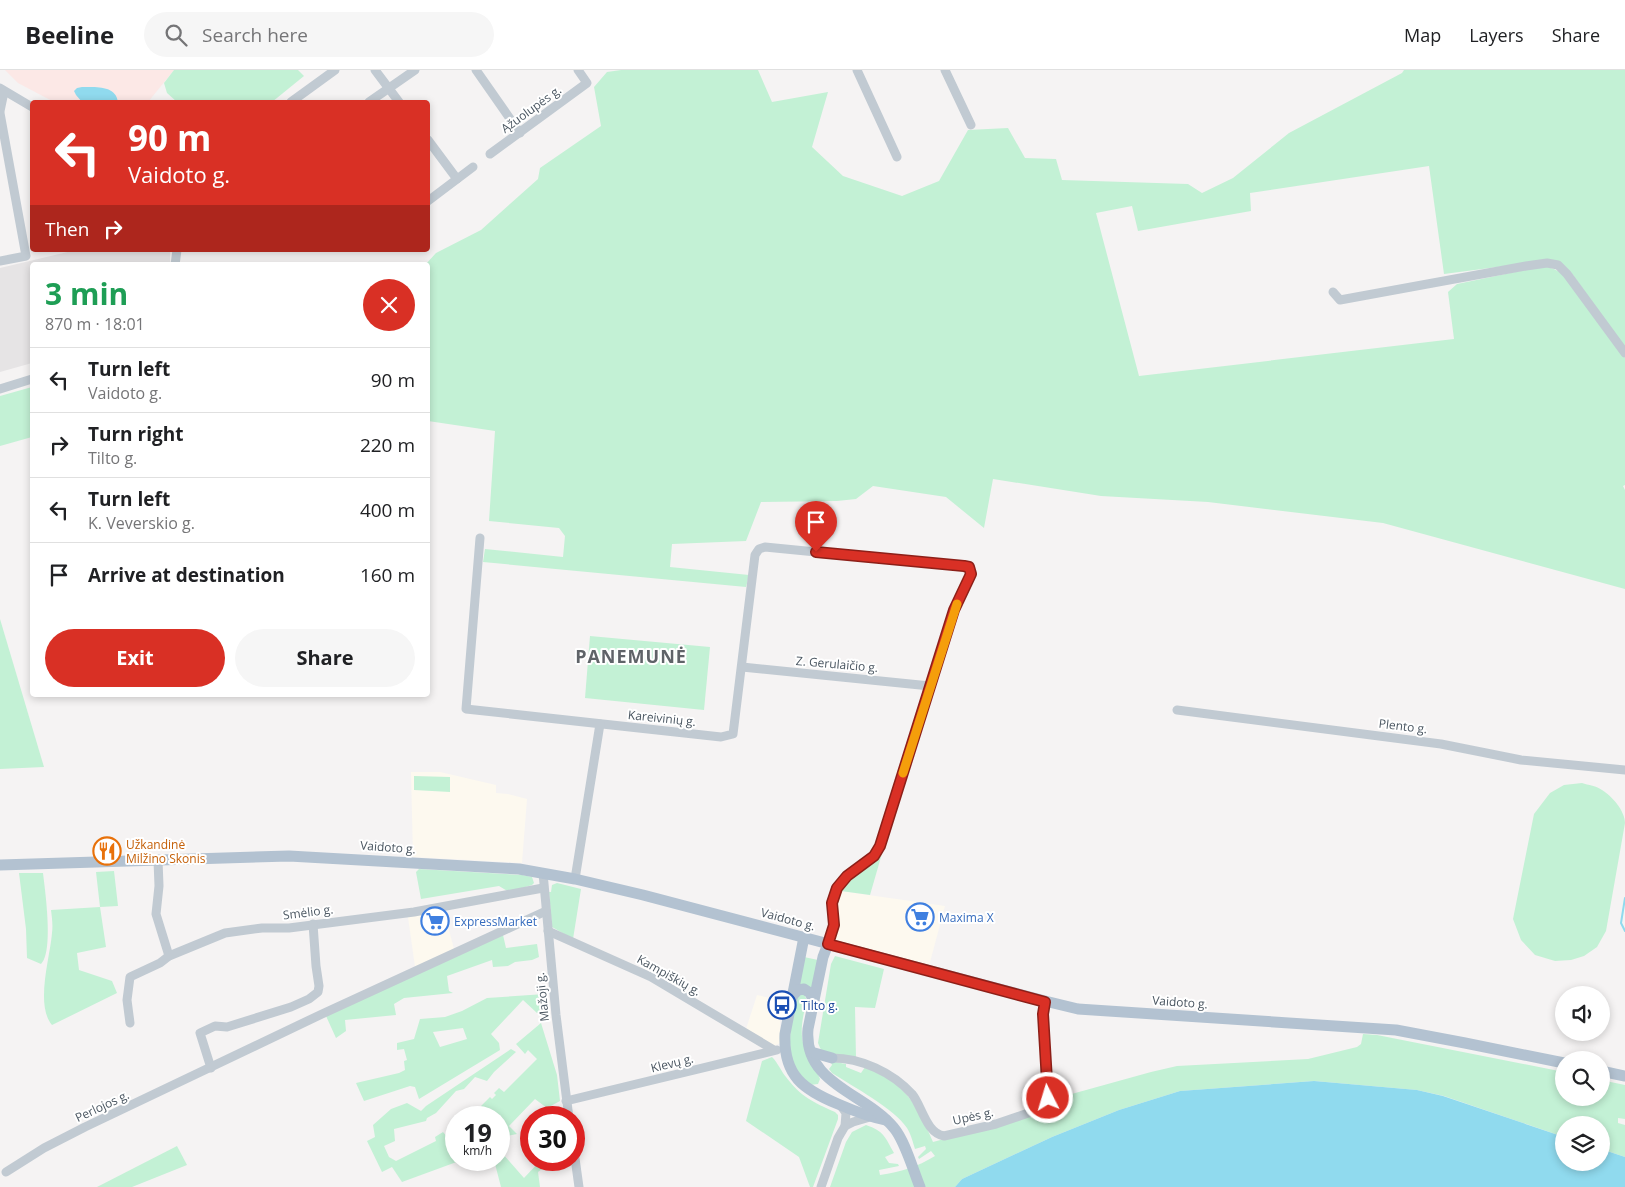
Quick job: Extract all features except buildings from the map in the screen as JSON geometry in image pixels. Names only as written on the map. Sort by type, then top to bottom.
[{"type":"main road","name":"Vaidoto g.","points":[[0,865],[289,856],[519,869],[643,894],[1045,1002],[1078,1009],[1396,1030],[1555,1061]]},
{"type":"main road","points":[[804,937],[785,1034],[779,1049],[797,1079],[810,1091],[841,1106],[886,1121]]},
{"type":"main road","points":[[828,944],[823,957],[807,1035],[811,1052],[823,1073],[842,1089],[863,1102],[899,1134],[920,1187]]},
{"type":"main road","points":[[793,995],[798,990],[804,989],[810,993],[814,1001]]},
{"type":"main road","points":[[811,1052],[832,1058]]},
{"type":"main road","points":[[810,1091],[818,1089],[822,1085],[824,1065],[832,1058]]},
{"type":"main road","points":[[1610,1073],[1625,1076]]},
{"type":"street","points":[[294,100],[335,70]]},
{"type":"street","points":[[375,70],[398,100]]},
{"type":"street","points":[[372,100],[415,70]]},
{"type":"street","points":[[476,70],[520,132]]},
{"type":"street","name":"Ąžuolupės g.","points":[[490,154],[587,83],[578,70]]},
{"type":"street","points":[[857,70],[897,157]]},
{"type":"street","points":[[945,70],[972,125]]},
{"type":"street","points":[[0,261],[26,256],[0,112],[2,90],[30,106]]},
{"type":"street","points":[[430,143],[457,179]]},
{"type":"street","points":[[430,199],[473,167]]},
{"type":"street","points":[[1333,292],[1340,300],[1526,266],[1547,263],[1558,265],[1567,274],[1625,353]]},
{"type":"street","points":[[0,389],[30,380]]},
{"type":"street","points":[[480,538],[466,709],[600,724],[575,879]]},
{"type":"street","name":"Kareivinių g.","points":[[600,724],[721,737],[733,734],[755,555],[759,549],[765,548],[969,567],[971,574],[954,610],[930,686]]},
{"type":"street","name":"Z. Gerulaičio g.","points":[[742,667],[930,686]]},
{"type":"street","points":[[828,944],[834,925],[832,912],[834,895],[842,881],[878,852],[930,686]]},
{"type":"street","name":"Plento g.","points":[[1177,710],[1441,744],[1501,757],[1625,770]]},
{"type":"street","points":[[158,860],[159,886],[156,914],[169,956]]},
{"type":"street","name":"Mažoji g.","points":[[543,873],[543,888],[567,1106]]},
{"type":"street","name":"Smėlio g.","points":[[130,1023],[127,1000],[130,977],[160,963],[169,956],[225,933],[262,928],[289,928],[414,912],[543,888]]},
{"type":"street","name":"Perlojos g.","points":[[6,1172],[44,1148],[85,1128],[353,1000],[546,911]]},
{"type":"street","points":[[211,1068],[200,1033],[215,1026],[227,1027],[290,1007],[309,999],[318,992],[313,924]]},
{"type":"street","name":"Kampiškių g.","points":[[548,931],[651,977],[779,1049]]},
{"type":"street","name":"Upės g.","points":[[832,1058],[870,1065],[894,1079],[913,1095],[932,1129],[939,1135],[944,1136],[996,1124],[1037,1110],[1048,1098],[1043,1014],[1045,1002]]},
{"type":"street","name":"Klevų g.","points":[[566,1101],[779,1049]]},
{"type":"street","points":[[821,1187],[838,1138],[845,1126],[846,1113],[841,1106]]},
{"type":"street","points":[[845,1126],[870,1117]]},
{"type":"street","points":[[577,1171],[579,1187]]},
{"type":"shaded area","points":[[5,70],[174,70],[150,100],[50,100],[18,83]]},
{"type":"shaded area","points":[[68,252],[170,252],[170,262],[30,262],[30,364],[0,372],[0,268]]},
{"type":"shaded area","points":[[411,772],[440,772],[496,785],[496,793],[527,799],[522,863],[413,857]]},
{"type":"shaded area","points":[[841,891],[945,906],[929,966],[837,941],[838,924],[836,910]]},
{"type":"shaded area","points":[[444,911],[454,949],[415,967],[408,917]]},
{"type":"shaded area","points":[[757,995],[783,1001],[780,1017],[780,1043],[774,1046],[746,1029]]},
{"type":"green space","points":[[174,70],[298,70],[304,76],[274,100],[175,100],[167,93],[164,83]]},
{"type":"green space","points":[[621,70],[758,70],[772,102],[828,92],[812,147],[843,176],[902,196],[939,181],[968,130],[1008,128],[1025,158],[1056,159],[1062,180],[1188,184],[1202,193],[1233,178],[1289,133],[1402,73],[1404,70],[1625,70],[1625,348],[1573,275],[1561,264],[1544,261],[1444,274],[1429,166],[1250,193],[1251,211],[1138,231],[1132,206],[1096,213],[1139,376],[1454,339],[1448,292],[1457,284],[1544,266],[1565,275],[1625,358],[1625,485],[1623,486],[1625,490],[1625,589],[1383,523],[1208,502],[1101,496],[993,479],[984,528],[946,497],[873,486],[856,499],[761,502],[746,541],[672,544],[670,567],[749,575],[746,587],[483,562],[485,549],[563,557],[565,536],[559,528],[489,521],[495,431],[430,421],[430,262],[428,262],[436,253],[481,230],[538,179],[540,168],[601,126],[594,87],[607,72]]},
{"type":"green space","points":[[30,388],[30,438],[0,446],[0,396]]},
{"type":"green space","points":[[0,619],[44,767],[0,769]]},
{"type":"green space","points":[[590,636],[710,647],[704,710],[585,698]]},
{"type":"green space","points":[[414,776],[450,777],[450,792],[414,790]]},
{"type":"green space","points":[[1582,783],[1598,788],[1610,796],[1623,814],[1625,823],[1606,931],[1597,947],[1584,956],[1571,960],[1555,961],[1535,955],[1521,940],[1513,919],[1534,814],[1550,793],[1564,785]]},
{"type":"green space","points":[[883,850],[870,895],[841,891],[847,881],[874,862]]},
{"type":"green space","points":[[419,869],[522,875],[532,877],[534,883],[509,892],[499,886],[421,899],[416,872]]},
{"type":"green space","points":[[114,871],[118,906],[100,907],[96,872]]},
{"type":"green space","points":[[19,873],[43,873],[48,934],[45,957],[41,964],[27,958],[26,929]]},
{"type":"green space","points":[[557,883],[581,889],[573,939],[552,927],[549,892],[551,892],[552,885]]},
{"type":"green space","points":[[100,907],[106,947],[77,953],[79,970],[112,981],[117,993],[52,1025],[47,1016],[44,994],[52,930],[51,910]]},
{"type":"green space","points":[[503,935],[506,948],[537,944],[539,957],[532,960],[515,962],[508,966],[493,967],[492,960],[447,976],[449,991],[453,993],[404,998],[394,1004],[396,1015],[345,1020],[346,1031],[336,1038],[326,1016]]},
{"type":"green space","points":[[835,956],[884,969],[875,1008],[855,1007],[856,1058],[825,1052],[821,1050],[818,1043],[831,964]]},
{"type":"green space","points":[[804,957],[818,960],[813,988],[799,986]]},
{"type":"green space","points":[[545,994],[547,1007],[545,1012],[537,1013],[523,1000],[491,1034],[499,1043],[500,1050],[419,1099],[415,1087],[410,1086],[364,1101],[356,1083],[405,1070],[404,1061],[407,1060],[404,1049],[397,1050],[397,1043],[414,1039],[420,1019],[445,1017],[462,1011],[487,998]],"holes":[[[463,1028],[467,1039],[440,1047],[433,1032]]]},
{"type":"green space","points":[[804,994],[807,1000],[803,1016],[802,1038],[806,1053],[820,1079],[818,1084],[810,1085],[797,1070],[793,1061],[790,1043],[790,1033],[798,996]]},
{"type":"green space","points":[[541,1023],[557,1075],[560,1101],[551,1106],[544,1106],[535,1099],[528,1106],[520,1106],[520,1115],[510,1125],[510,1106],[481,1106],[490,1097],[492,1099],[496,1095],[494,1093],[499,1088],[504,1092],[537,1059],[528,1050],[525,1054],[516,1044]]},
{"type":"green space","points":[[1363,1034],[1377,1035],[1555,1070],[1555,1106],[1610,1106],[1610,1082],[1625,1085],[1625,1119],[1618,1118],[1618,1123],[1625,1125],[1625,1157],[1610,1152],[1610,1116],[1555,1116],[1555,1134],[1444,1096],[1417,1090],[1314,1081],[1180,1091],[1119,1110],[1052,1137],[962,1179],[955,1187],[830,1187],[846,1142],[852,1132],[866,1125],[883,1135],[894,1153],[885,1157],[889,1163],[898,1164],[899,1166],[879,1170],[880,1175],[909,1168],[935,1156],[931,1151],[919,1159],[918,1157],[926,1149],[925,1146],[915,1149],[908,1130],[901,1121],[883,1106],[832,1073],[829,1069],[832,1065],[831,1062],[846,1064],[846,1067],[861,1073],[865,1067],[868,1068],[903,1090],[915,1105],[933,1142],[993,1126],[1050,1100],[1177,1066],[1308,1059],[1357,1047],[1361,1044]]},
{"type":"green space","points":[[511,1049],[516,1052],[487,1081],[475,1077],[464,1089],[456,1091],[426,1121],[394,1129],[395,1141],[384,1146],[389,1157],[396,1161],[436,1141],[435,1137],[443,1132],[445,1134],[445,1166],[402,1182],[392,1167],[382,1172],[367,1141],[375,1137],[373,1125],[391,1109],[407,1103],[421,1111]]},
{"type":"green space","points":[[772,1057],[797,1090],[838,1115],[813,1187],[810,1187],[799,1157],[746,1121],[762,1061]]},
{"type":"green space","points":[[510,1127],[517,1134],[510,1135]]},
{"type":"green space","points":[[177,1146],[187,1165],[132,1187],[97,1187]]},
{"type":"green space","points":[[510,1162],[524,1178],[531,1171],[539,1171],[540,1187],[501,1187],[497,1171],[510,1171]]},
{"type":"water","points":[[77,88],[104,88],[113,92],[117,100],[80,100],[74,91]]},
{"type":"water","points":[[1314,1081],[1417,1090],[1443,1096],[1555,1134],[1555,1171],[1610,1171],[1610,1152],[1625,1157],[1625,1187],[955,1187],[962,1179],[1052,1137],[1119,1110],[1180,1091]]},
{"type":"waterway","points":[[1625,898],[1621,923],[1625,931]]},
{"type":"slow traffic","points":[[903,773],[957,604]]},
{"type":"place","name":"Užkandinė Milžino Skonis","points":[[107,851]]},
{"type":"place","name":"Maxima X","points":[[920,917]]},
{"type":"place","name":"ExpressMarket","points":[[435,921]]},
{"type":"place","name":"Tilto g.","points":[[782,1005]]},
{"type":"district","name":"PANEMUNĖ","points":[[631,656]]},
{"type":"route","points":[[816,552],[964,566],[969,567],[971,570],[971,574],[954,610],[878,852],[869,861],[847,876],[837,888],[832,903],[834,925],[828,944],[1045,1002],[1043,1014],[1044,1051],[1048,1098]]}]
